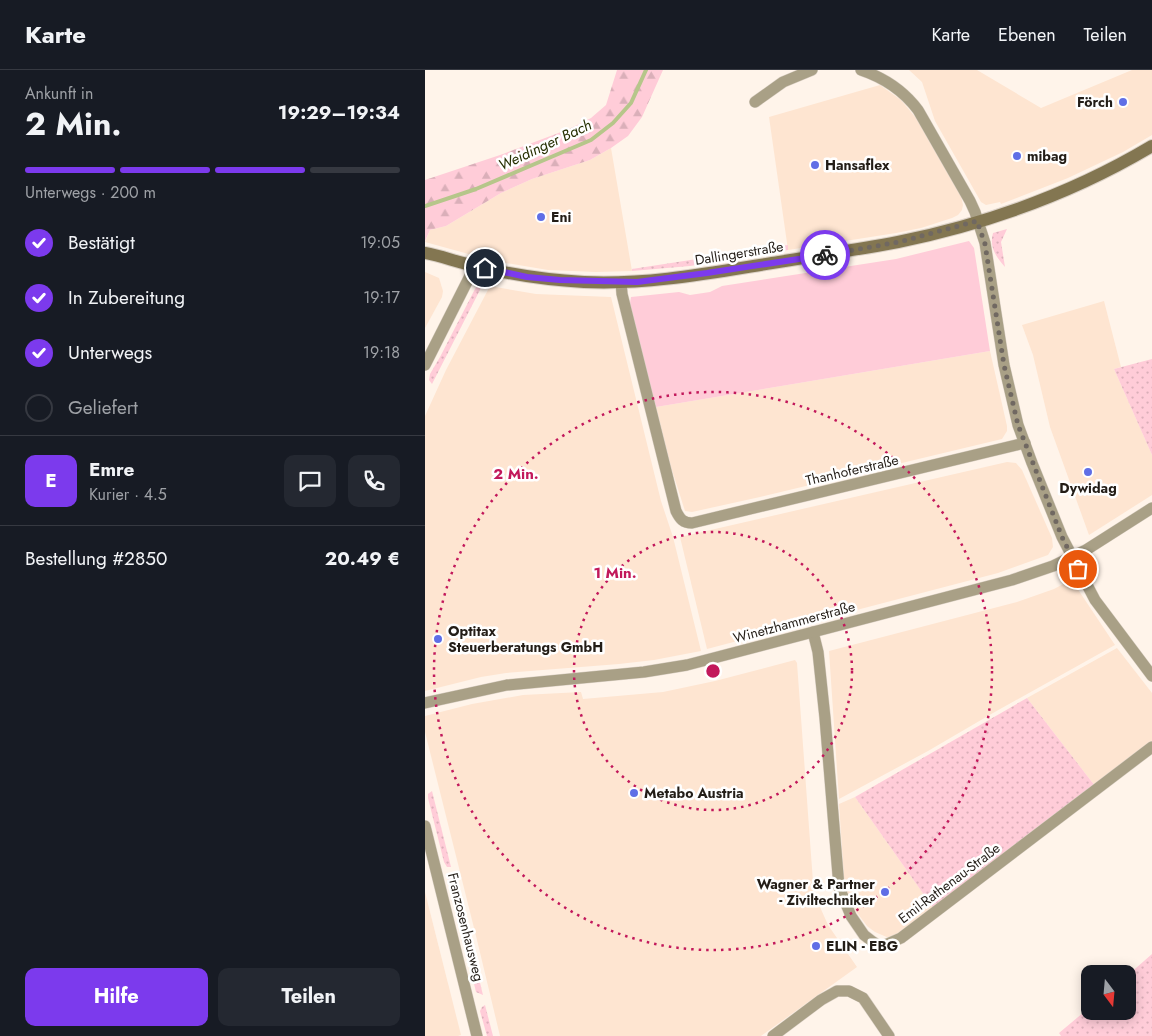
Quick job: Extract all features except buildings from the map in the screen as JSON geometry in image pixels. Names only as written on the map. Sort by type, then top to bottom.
[{"type":"street","points":[[755,102],[783,82],[812,70]]},
{"type":"street","points":[[861,70],[889,82],[910,100],[918,110],[971,201],[985,244],[1004,365],[1018,425],[1062,537],[1072,557],[1095,600],[1152,676]]},
{"type":"street","name":"Dallingerstraße","points":[[425,253],[527,277],[586,282],[621,282],[707,273],[899,242],[977,221],[1058,192],[1152,146]]},
{"type":"street","points":[[425,365],[475,266]]},
{"type":"street","name":"Thanhoferstraße","points":[[621,282],[622,294],[676,511],[680,519],[685,523],[692,524],[1025,443]]},
{"type":"street","name":"Winetzhammerstraße","points":[[425,703],[507,685],[644,672],[687,665],[1012,580],[1053,566],[1088,549],[1152,508]]},
{"type":"street","name":"Emil-Rathenau-Straße","points":[[813,632],[818,652],[826,726],[839,886],[851,916],[865,935],[878,945],[885,945],[901,938],[1152,747]]},
{"type":"street","name":"Franzosenhausweg","points":[[425,826],[477,1036]]},
{"type":"street","points":[[773,1036],[821,1000],[837,991],[849,991],[863,998],[889,1036]]},
{"type":"shaded area","points":[[909,70],[977,70],[1041,108],[1132,70],[1152,70],[1152,135],[1123,152],[1068,178],[1001,204],[1000,202],[986,205],[981,202],[935,121],[922,82]]},
{"type":"shaded area","points":[[880,85],[901,100],[916,118],[961,196],[962,210],[952,218],[921,228],[788,250],[769,117]]},
{"type":"shaded area","name":"Eni","points":[[611,148],[632,271],[548,270],[494,261],[425,242],[430,230],[446,226],[501,193],[532,179],[590,160]]},
{"type":"shaded area","points":[[425,272],[439,278],[443,291],[442,297],[425,328]]},
{"type":"shaded area","points":[[490,286],[536,294],[611,297],[661,501],[673,537],[701,651],[654,660],[619,664],[506,673],[481,677],[425,691],[425,416],[446,370]]},
{"type":"shaded area","points":[[1104,301],[1121,367],[1114,369],[1152,455],[1152,495],[1089,535],[1050,427],[1033,355],[1022,325]]},
{"type":"shaded area","points":[[990,351],[1007,426],[1007,431],[1002,439],[760,497],[692,512],[685,511],[671,467],[656,407]]},
{"type":"shaded area","points":[[1007,462],[1016,463],[1022,470],[1052,538],[1053,547],[1048,555],[998,573],[707,649],[680,537]]},
{"type":"shaded area","points":[[1069,581],[1077,588],[1115,645],[839,799],[829,651],[1017,602],[1054,589]]},
{"type":"shaded area","points":[[1117,648],[1152,693],[1152,742],[1095,786],[1027,698]]},
{"type":"shaded area","points":[[795,660],[797,663],[813,882],[816,898],[828,925],[857,967],[761,1036],[500,1036],[425,732],[425,716],[472,704],[523,695],[581,692],[583,699],[663,692],[715,681]]},
{"type":"shaded area","points":[[855,797],[934,909],[897,936],[889,938],[867,926],[855,910],[847,891],[844,877],[839,804]]},
{"type":"shaded area","points":[[425,892],[461,1035],[458,1036],[425,1036]]},
{"type":"green space","points":[[617,70],[663,70],[642,117],[628,136],[590,160],[532,179],[501,193],[446,226],[430,230],[425,241],[425,180],[503,154],[569,129],[591,118],[606,105]]},
{"type":"green space","points":[[1007,229],[1001,242],[1005,267],[994,252],[992,238],[993,233]]},
{"type":"green space","points":[[969,241],[974,248],[990,351],[656,407],[629,309],[631,297],[679,292],[690,295],[710,292],[722,286],[896,259]]},
{"type":"green space","points":[[788,245],[788,250],[690,266],[632,271],[632,269]]},
{"type":"green space","points":[[479,284],[482,286],[432,384],[429,380],[430,374]]},
{"type":"green space","points":[[1152,359],[1152,455],[1114,369]]},
{"type":"green space","points":[[1027,698],[1095,786],[934,909],[855,797]]},
{"type":"green space","points":[[432,791],[451,867],[447,867],[444,862],[428,798],[428,794]]},
{"type":"green space","points":[[453,874],[469,939],[465,939],[461,934],[448,880]]},
{"type":"green space","points":[[471,946],[483,995],[476,992],[467,954],[467,949]]},
{"type":"green space","points":[[1152,954],[1152,1036],[1061,1036],[1059,1033],[1081,1015],[1081,1020],[1136,1020],[1136,968]]},
{"type":"green space","points":[[485,1005],[493,1036],[487,1036],[480,1011]]},
{"type":"waterway","name":"Weidinger Bach","points":[[425,206],[476,189],[591,140],[613,123],[631,103],[646,70]]},
{"type":"way so far","points":[[825,255],[899,242],[977,221],[985,244],[1004,365],[1018,425],[1062,537],[1078,569]]},
{"type":"place","name":"Förch","points":[[1123,102]]},
{"type":"place","name":"mibag","points":[[1017,156]]},
{"type":"place","name":"Hansaflex","points":[[815,165]]},
{"type":"place","name":"Eni","points":[[541,217]]},
{"type":"place","name":"Dywidag","points":[[1088,472]]},
{"type":"place","name":"Optitax Steuerberatungs GmbH","points":[[438,639]]},
{"type":"place","name":"Metabo Austria","points":[[634,793]]},
{"type":"place","name":"Wagner & Partner - Ziviltechniker","points":[[885,892]]},
{"type":"place","name":"ELIN - EBG","points":[[816,946]]},
{"type":"route","points":[[485,268],[527,277],[586,282],[637,282],[825,255]]}]
